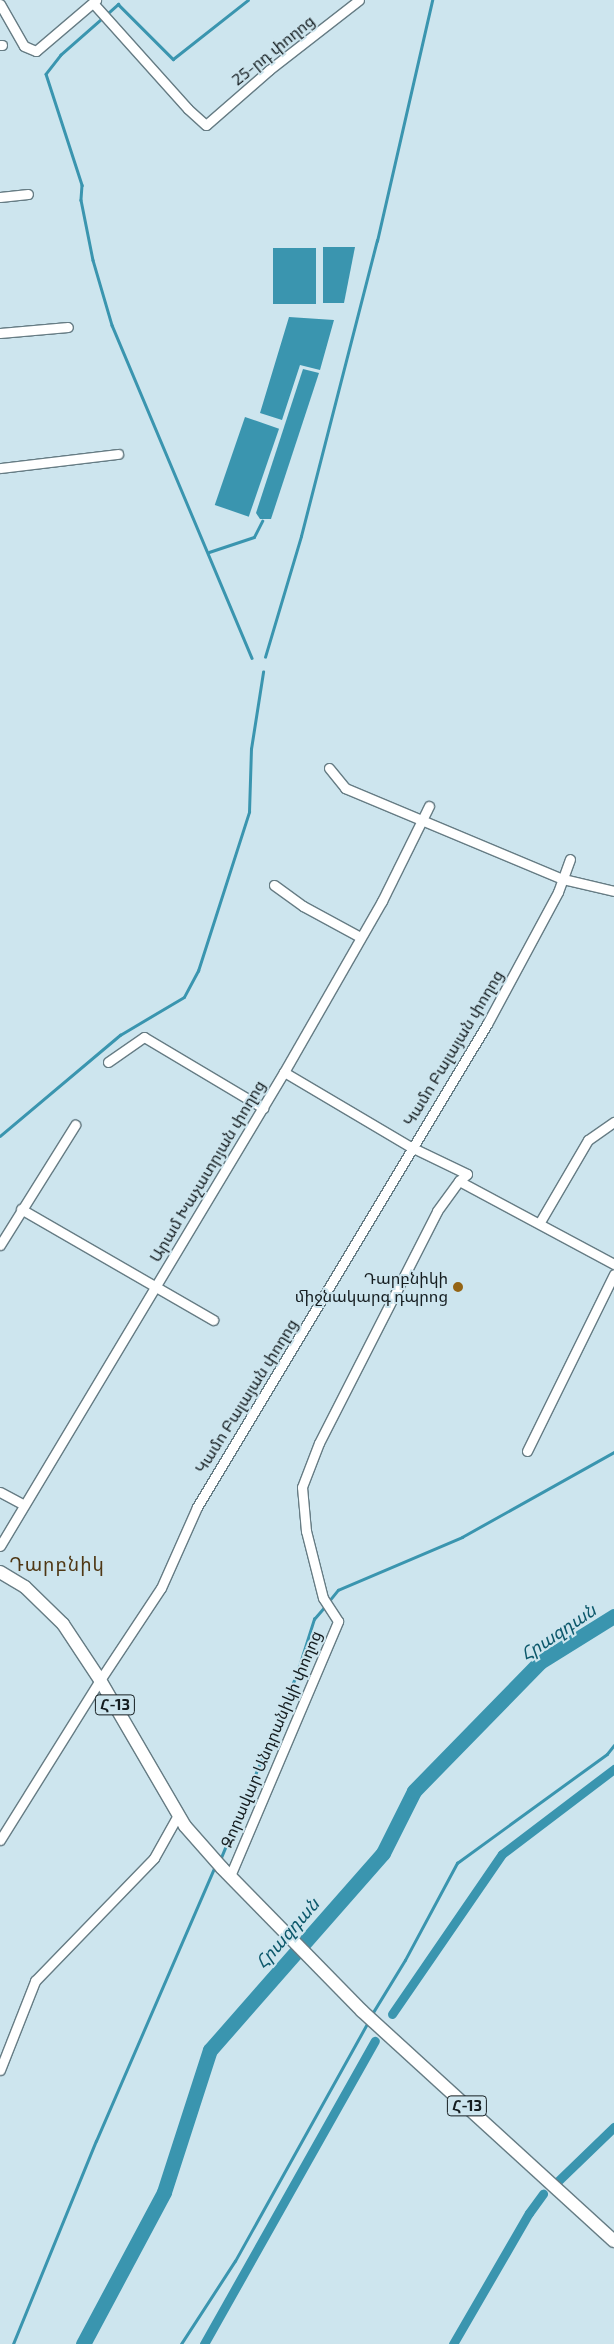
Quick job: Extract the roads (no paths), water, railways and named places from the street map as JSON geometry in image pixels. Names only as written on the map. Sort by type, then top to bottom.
[{"type":"main road","name":"Հ-13","points":[[0,1572],[25,1587],[58,1618],[100,1680],[178,1814],[210,1855],[362,2011],[614,2241]]},
{"type":"street","name":"25-րդ փողոց","points":[[95,2],[188,109],[206,125],[269,70],[359,0]]},
{"type":"street","points":[[0,4],[24,46],[29,50],[42,48],[95,2]]},
{"type":"street","points":[[0,197],[28,194]]},
{"type":"street","points":[[0,333],[68,327]]},
{"type":"street","points":[[0,468],[118,454]]},
{"type":"street","points":[[329,768],[345,788],[563,879],[614,891]]},
{"type":"street","name":"Արամ Խաչատրյան փողոց","points":[[0,1546],[23,1504],[114,1359],[284,1072],[382,901],[428,806]]},
{"type":"street","name":"Կամո Բալայան փողոց","points":[[0,1840],[100,1680],[162,1588],[197,1507],[354,1248],[411,1147],[487,1024],[563,879],[570,859]]},
{"type":"street","points":[[274,885],[303,906],[360,937]]},
{"type":"street","points":[[108,1062],[144,1038],[263,1108]]},
{"type":"street","points":[[284,1072],[411,1147],[467,1174],[459,1181],[540,1222],[614,1264]]},
{"type":"street","points":[[540,1222],[588,1140],[614,1122]]},
{"type":"street","points":[[0,1245],[75,1125]]},
{"type":"street","name":"Զորավար Անդրանիկի փողոց","points":[[226,1872],[338,1621],[323,1598],[306,1531],[302,1487],[319,1443],[437,1211],[459,1181]]},
{"type":"street","points":[[21,1209],[213,1320]]},
{"type":"street","points":[[527,1451],[614,1274]]},
{"type":"street","points":[[0,1492],[23,1504]]},
{"type":"street","points":[[0,2070],[35,1981],[154,1858],[178,1814]]},
{"type":"water","points":[[323,247],[355,247],[344,303],[323,303]]},
{"type":"water","points":[[273,248],[316,248],[316,304],[273,304]]},
{"type":"water","points":[[289,317],[334,320],[320,370],[300,365],[282,420],[260,413]]},
{"type":"water","points":[[303,369],[319,373],[271,519],[260,519],[256,513]]},
{"type":"water","points":[[245,417],[279,429],[249,517],[215,505]]},
{"type":"waterway","points":[[107,14],[118,4],[173,59],[248,0]]},
{"type":"waterway","points":[[265,657],[301,536],[377,241],[432,0]]},
{"type":"waterway","points":[[103,18],[61,55],[46,74],[82,185],[81,200],[93,260],[112,325],[252,658]]},
{"type":"waterway","points":[[209,552],[254,537],[262,521]]},
{"type":"waterway","points":[[0,1136],[120,1035],[184,997],[198,971],[249,812],[251,749],[263,672]]},
{"type":"waterway","points":[[329,1601],[338,1590],[462,1537],[614,1452]]},
{"type":"waterway","points":[[220,1860],[296,1676],[314,1619],[326,1605]]},
{"type":"waterway","name":"Հրազդան","points":[[83,2344],[164,2192],[210,2050],[383,1853],[414,1791],[540,1662],[614,1616]]},
{"type":"waterway","points":[[372,2014],[405,1960],[457,1863],[607,1754],[614,1745]]},
{"type":"waterway","points":[[392,2014],[502,1854],[614,1769]]},
{"type":"waterway","points":[[13,2344],[96,2141],[215,1866]]},
{"type":"waterway","points":[[181,2344],[235,2261],[368,2022]]},
{"type":"waterway","points":[[204,2344],[375,2041]]},
{"type":"waterway","points":[[558,2181],[614,2127]]},
{"type":"waterway","points":[[453,2344],[529,2213],[543,2194]]},
{"type":"place","name":"Դարբնիկի միջնակարգ դպրոց","points":[[458,1287]]},
{"type":"district","name":"Դարբնիկ","points":[[57,1564]]}]
